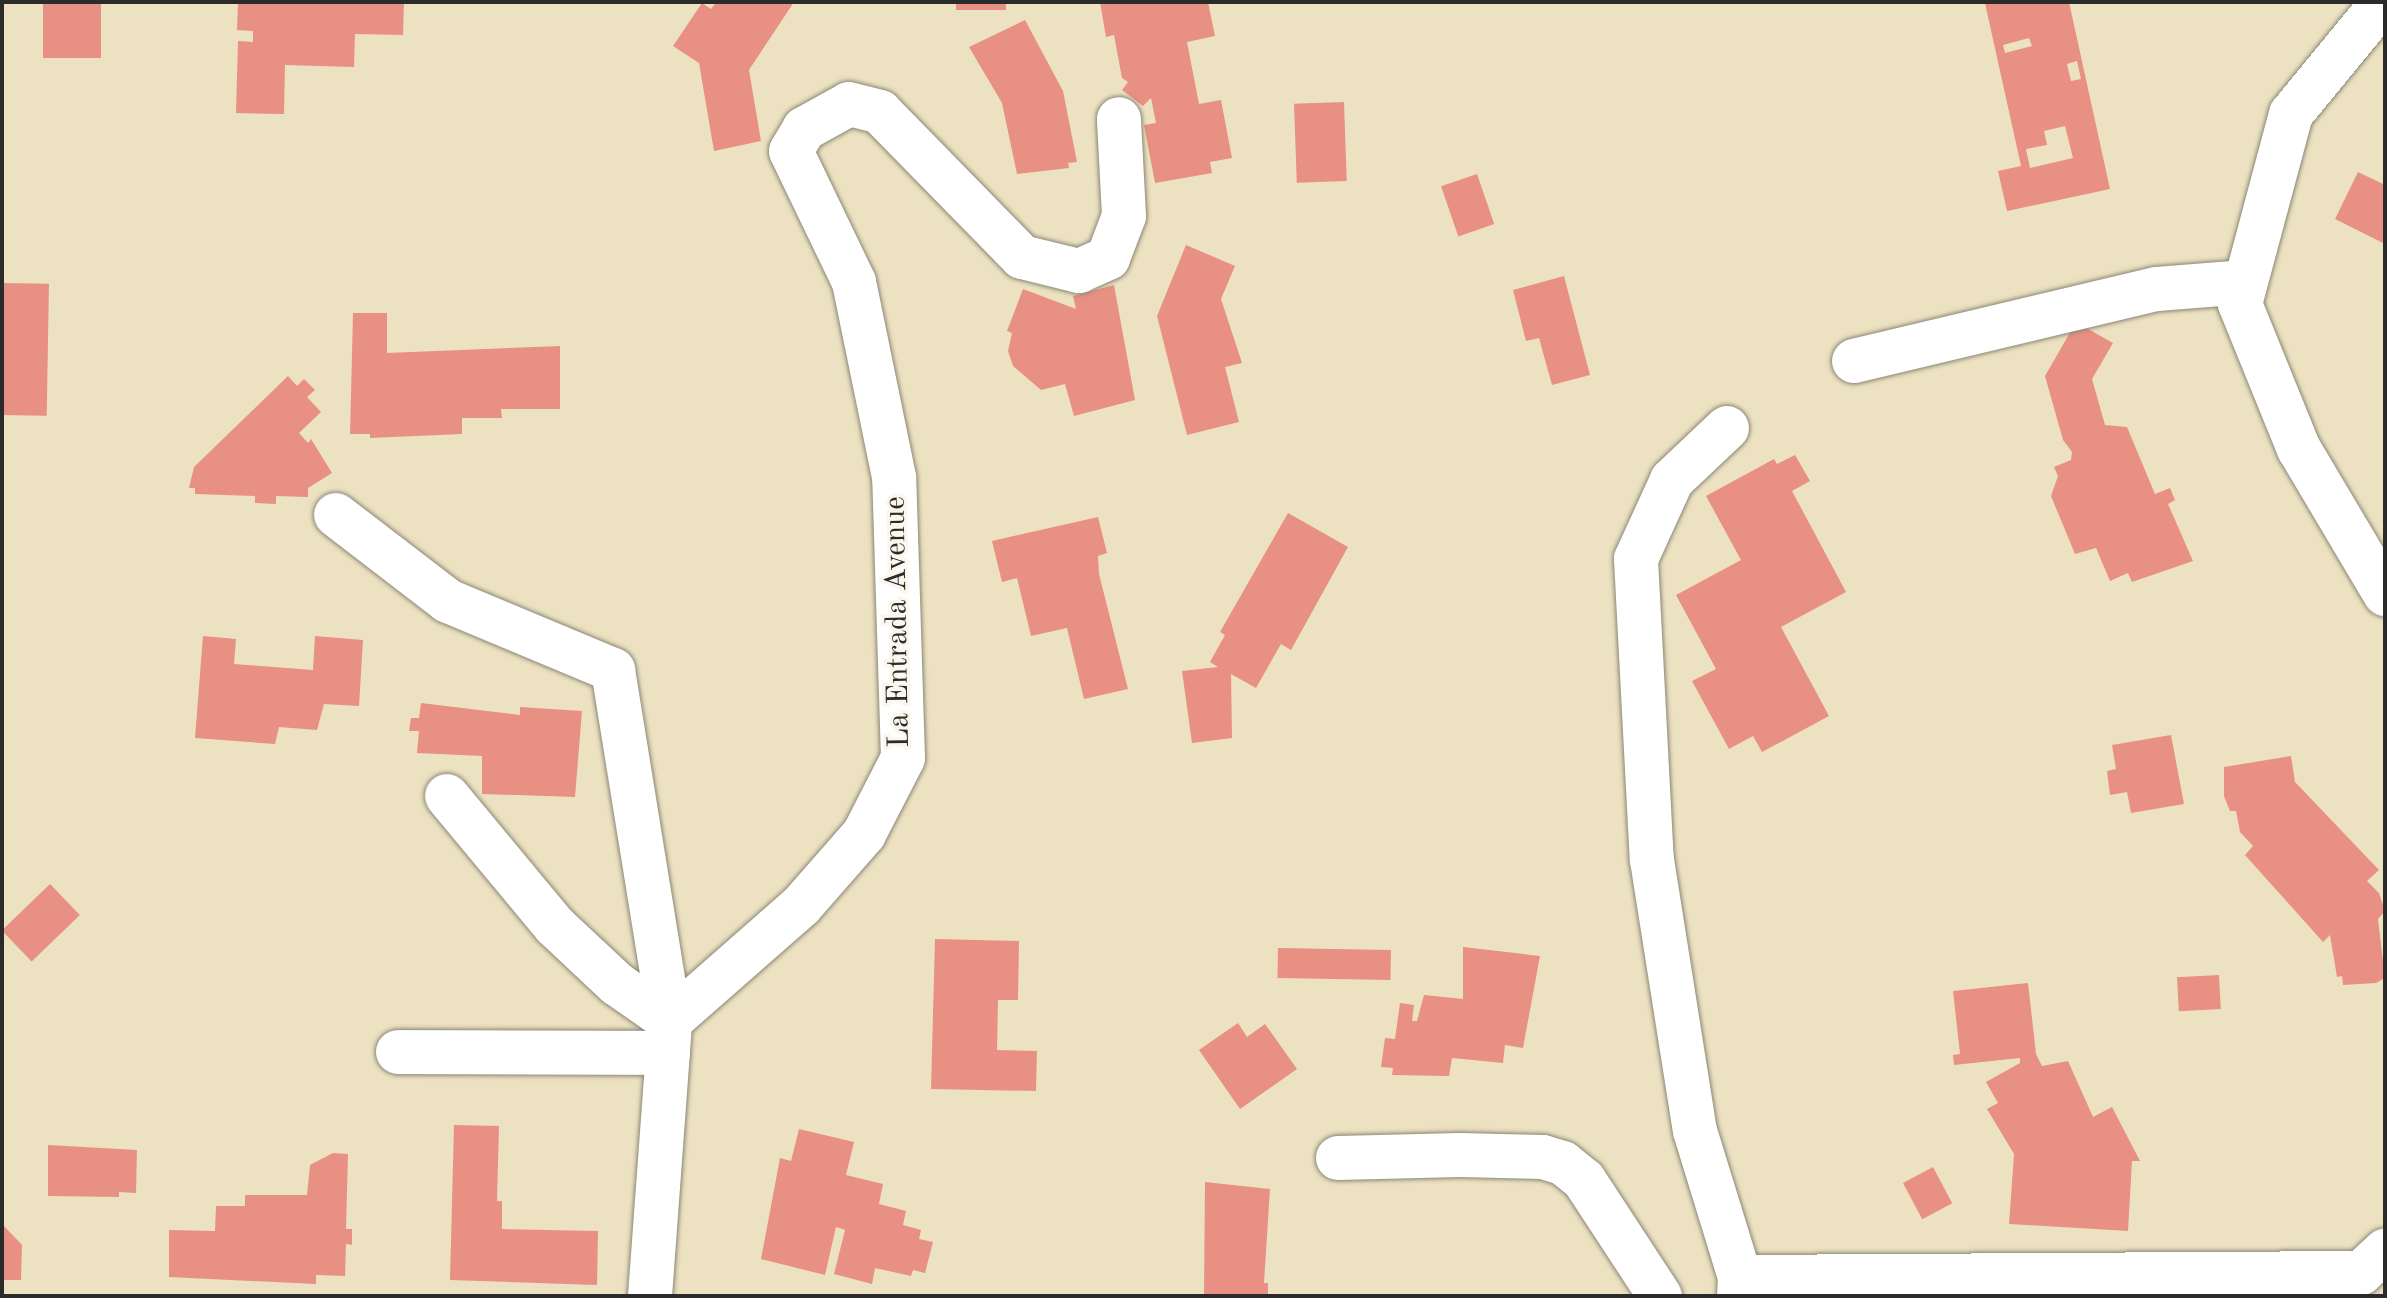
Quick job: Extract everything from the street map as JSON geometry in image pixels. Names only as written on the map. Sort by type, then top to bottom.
[{"type":"street","points":[[2383,2],[2291,114],[2240,304],[2299,449],[2385,594]]},
{"type":"street","name":"La Entrada Avenue","points":[[669,1037],[801,906],[864,834],[903,758],[894,477],[854,282],[791,151],[804,129],[849,104],[880,112],[1022,257],[1079,271],[1108,258],[1124,216],[1119,119]]},
{"type":"street","points":[[1854,361],[2157,289],[2246,282]]},
{"type":"street","points":[[1727,428],[1672,480],[1636,559],[1652,860],[1695,1131],[1740,1287],[2377,1272]]},
{"type":"street","points":[[336,515],[448,601],[613,670],[669,1037],[650,1296]]},
{"type":"street","points":[[447,796],[555,926],[669,1037]]},
{"type":"street","points":[[398,1052],[669,1037]]},
{"type":"street","points":[[1338,1158],[1460,1155],[1543,1157],[1563,1163],[1584,1180],[1660,1296]]},
{"type":"building","points":[[43,2],[101,2],[101,58],[43,58]]},
{"type":"building","points":[[238,2],[404,2],[403,35],[355,34],[354,67],[285,65],[284,114],[236,113],[238,41],[253,42],[253,31],[237,30]]},
{"type":"building","points":[[716,2],[794,2],[749,70],[761,141],[714,151],[699,63],[673,46],[702,3],[711,9]]},
{"type":"building","points":[[956,2],[1006,2],[1006,10],[956,10]]},
{"type":"building","points":[[1100,2],[1208,2],[1215,36],[1187,42],[1199,104],[1221,100],[1232,158],[1210,162],[1212,173],[1155,183],[1144,125],[1156,123],[1151,98],[1143,106],[1122,90],[1128,82],[1122,78],[1114,35],[1106,37]]},
{"type":"building","points":[[2069,2],[2110,189],[2007,211],[1998,171],[2021,166],[1985,3]],"holes":[[[2029,38],[2032,46],[2005,53],[2003,45]],[[2077,61],[2081,79],[2071,81],[2067,64]],[[2065,126],[2073,158],[2030,168],[2026,149],[2047,145],[2044,131]]]},
{"type":"building","points":[[1025,20],[1063,91],[1077,162],[1068,163],[1069,168],[1017,174],[1002,103],[969,47]]},
{"type":"building","points":[[1344,102],[1347,181],[1297,183],[1294,104]]},
{"type":"building","points":[[2358,172],[2385,185],[2385,244],[2335,219]]},
{"type":"building","points":[[1477,174],[1494,224],[1458,236],[1441,186]]},
{"type":"building","points":[[1186,245],[1235,266],[1221,299],[1242,363],[1225,367],[1239,422],[1187,435],[1157,316]]},
{"type":"building","points":[[1564,276],[1590,375],[1552,385],[1539,338],[1526,341],[1513,290]]},
{"type":"building","points":[[2,283],[49,284],[47,416],[2,415]]},
{"type":"building","points":[[1114,285],[1135,400],[1074,416],[1065,384],[1041,390],[1013,366],[1008,351],[1012,333],[1007,331],[1023,289],[1076,309],[1073,296]]},
{"type":"building","points":[[353,313],[387,313],[387,353],[560,346],[560,409],[501,409],[502,418],[462,418],[462,434],[370,438],[370,434],[350,434]]},
{"type":"building","points":[[2076,322],[2113,343],[2092,379],[2105,425],[2127,427],[2155,494],[2170,488],[2175,500],[2168,504],[2193,561],[2132,582],[2128,573],[2110,581],[2096,548],[2075,554],[2051,496],[2058,476],[2054,467],[2071,460],[2072,452],[2063,440],[2045,376]]},
{"type":"building","points":[[288,376],[297,386],[304,379],[315,390],[307,397],[321,412],[299,433],[308,443],[311,439],[332,473],[308,488],[308,497],[276,496],[276,504],[255,503],[255,496],[195,494],[195,488],[189,488],[194,467]]},
{"type":"building","points":[[1795,455],[1810,481],[1792,491],[1846,592],[1781,627],[1829,716],[1762,752],[1753,736],[1729,749],[1692,681],[1716,669],[1676,595],[1741,560],[1706,496],[1774,459],[1777,464]]},
{"type":"building","points":[[1288,513],[1348,547],[1291,650],[1281,644],[1256,688],[1231,674],[1232,738],[1192,743],[1182,671],[1218,667],[1210,662],[1225,635],[1220,632]]},
{"type":"building","points":[[1098,517],[1107,553],[1098,556],[1099,574],[1128,689],[1084,699],[1067,628],[1031,636],[1017,578],[1002,582],[992,541]]},
{"type":"building","points":[[203,636],[236,639],[234,664],[313,670],[315,636],[363,640],[359,706],[324,704],[317,730],[279,727],[275,744],[195,738]]},
{"type":"building","points":[[421,703],[520,715],[520,707],[582,711],[575,797],[482,794],[482,756],[417,753],[419,731],[409,731],[411,718],[419,718]]},
{"type":"building","points":[[2171,735],[2184,804],[2131,813],[2127,792],[2110,795],[2107,771],[2116,769],[2112,745]]},
{"type":"building","points":[[2291,756],[2295,782],[2379,870],[2367,881],[2379,893],[2385,911],[2378,919],[2385,978],[2376,983],[2343,985],[2342,976],[2337,977],[2330,935],[2323,942],[2245,855],[2253,846],[2240,832],[2236,811],[2230,811],[2224,796],[2224,767]]},
{"type":"building","points":[[50,884],[80,915],[32,961],[2,930]]},
{"type":"building","points":[[935,939],[1019,941],[1018,1000],[998,1000],[997,1050],[1037,1051],[1036,1091],[931,1089]]},
{"type":"building","points":[[1463,947],[1540,956],[1523,1048],[1505,1045],[1503,1063],[1452,1058],[1449,1076],[1392,1075],[1393,1068],[1381,1067],[1385,1038],[1395,1039],[1400,1003],[1414,1005],[1412,1021],[1417,1021],[1424,995],[1463,999]]},
{"type":"building","points":[[1278,948],[1391,950],[1390,980],[1277,978]]},
{"type":"building","points":[[2219,975],[2221,1009],[2179,1011],[2177,977]]},
{"type":"building","points":[[2028,983],[2036,1054],[2042,1066],[2068,1061],[2093,1117],[2112,1107],[2140,1161],[2132,1161],[2128,1231],[2009,1224],[2014,1154],[1987,1109],[1998,1103],[1986,1082],[2020,1063],[2020,1058],[1954,1065],[1953,1055],[1960,1054],[1953,991]]},
{"type":"building","points":[[1238,1023],[1247,1037],[1265,1024],[1297,1069],[1240,1109],[1199,1050]]},
{"type":"building","points":[[454,1125],[499,1126],[497,1201],[502,1201],[502,1229],[598,1231],[597,1285],[450,1280]]},
{"type":"building","points":[[799,1129],[854,1142],[846,1175],[883,1184],[879,1204],[906,1211],[903,1225],[921,1230],[919,1239],[933,1242],[925,1273],[913,1270],[911,1276],[875,1268],[872,1284],[834,1274],[845,1230],[836,1227],[825,1275],[761,1259],[780,1158],[791,1161]]},
{"type":"building","points":[[48,1145],[137,1150],[136,1193],[119,1192],[119,1197],[48,1196]]},
{"type":"building","points":[[333,1153],[348,1154],[346,1229],[352,1229],[352,1245],[346,1244],[345,1276],[316,1275],[316,1284],[169,1277],[169,1230],[215,1231],[216,1206],[245,1206],[245,1195],[307,1195],[310,1165]]},
{"type":"building","points":[[1933,1167],[1952,1203],[1922,1219],[1903,1183]]},
{"type":"building","points":[[1205,1182],[1270,1189],[1264,1283],[1268,1283],[1268,1296],[1204,1296]]},
{"type":"building","points":[[2,1224],[22,1245],[21,1280],[2,1280]]}]
